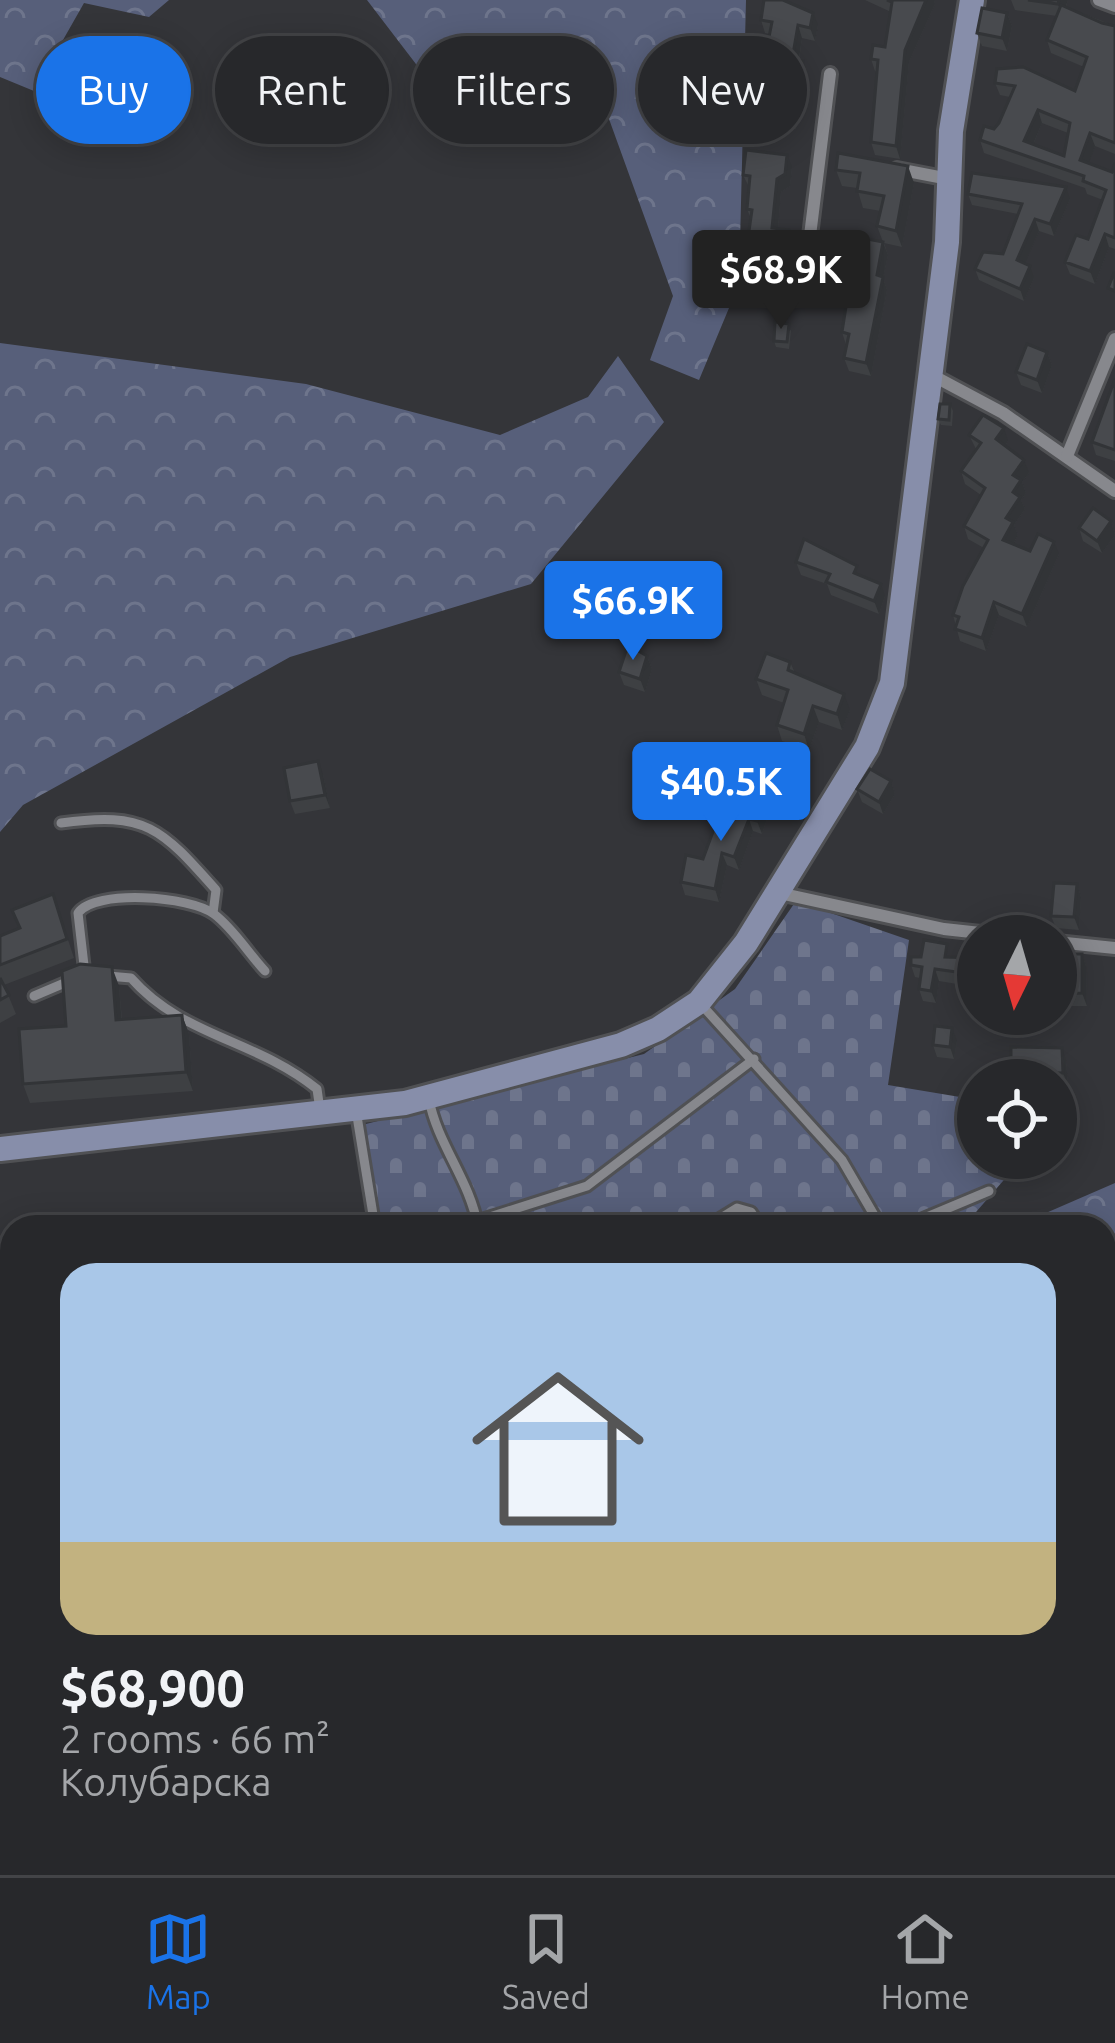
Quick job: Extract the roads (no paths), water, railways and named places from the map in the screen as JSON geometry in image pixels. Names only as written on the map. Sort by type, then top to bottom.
[{"type":"main road","points":[[0,1149],[52,1139],[321,1115],[428,1096],[621,1045],[699,1002],[746,944],[867,747],[892,683],[927,372],[947,242],[951,131],[972,0]]},
{"type":"street","points":[[1099,0],[1115,6]]},
{"type":"street","points":[[806,268],[830,74]]},
{"type":"street","points":[[820,155],[843,160]]},
{"type":"street","points":[[890,168],[949,179]]},
{"type":"street","points":[[1067,456],[1115,340]]},
{"type":"street","points":[[927,372],[1004,413],[1115,491]]},
{"type":"street","points":[[778,893],[957,930]]},
{"type":"street","points":[[1077,944],[1115,948]]},
{"type":"lane","points":[[62,823],[134,818],[157,831],[216,890],[213,913]]},
{"type":"lane","points":[[85,974],[78,913],[96,897],[194,906],[213,913],[265,971]]},
{"type":"lane","points":[[34,996],[85,974],[131,978],[159,1010],[285,1063],[317,1089],[321,1115]]},
{"type":"lane","points":[[699,1002],[842,1160],[874,1215]]},
{"type":"lane","points":[[504,1215],[587,1186],[754,1059]]},
{"type":"lane","points":[[428,1096],[433,1122],[459,1166],[475,1215]]},
{"type":"lane","points":[[356,1110],[373,1215]]},
{"type":"lane","points":[[932,1215],[989,1191]]}]
